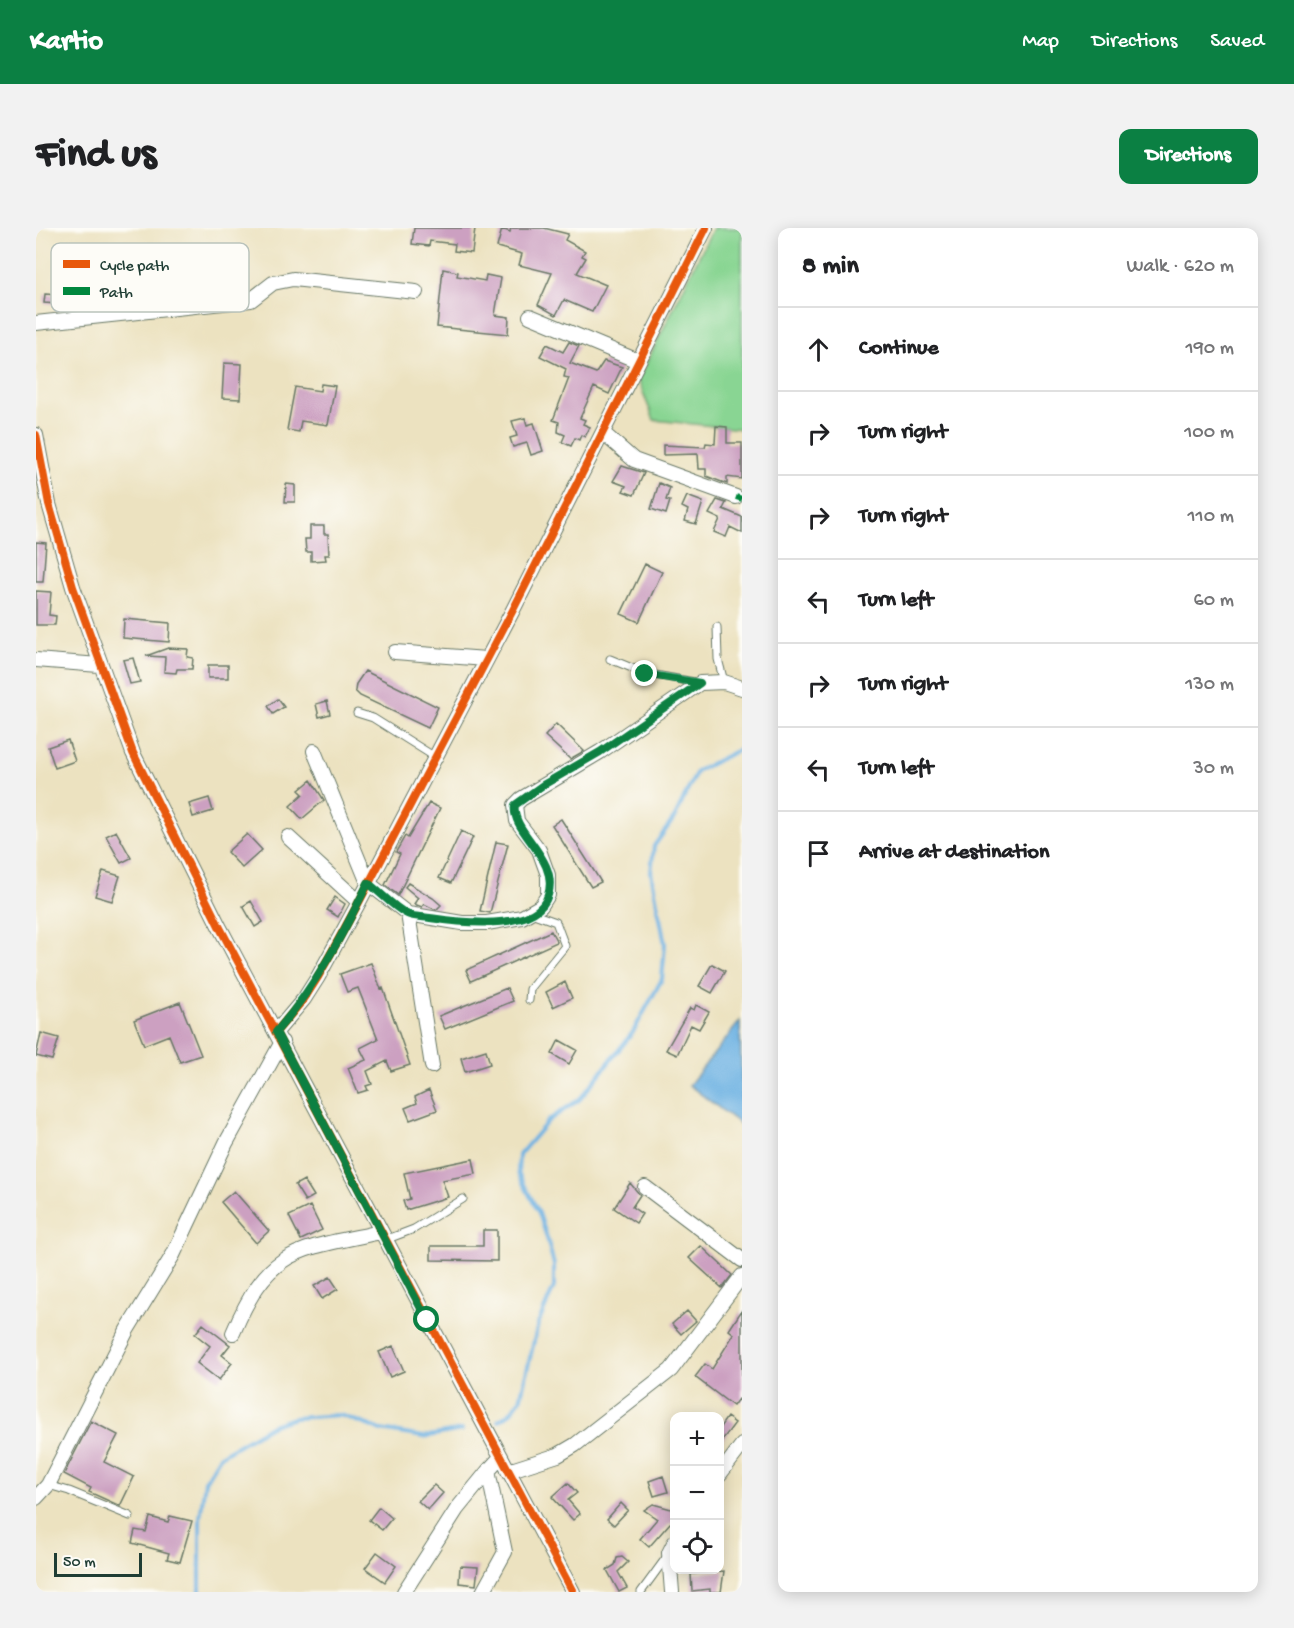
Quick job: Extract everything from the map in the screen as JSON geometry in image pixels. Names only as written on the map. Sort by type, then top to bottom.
[{"type":"street","points":[[36,1498],[48,1485],[128,1330],[173,1255],[279,1037],[318,977],[435,757],[706,228]]},
{"type":"street","points":[[249,300],[273,283],[293,279],[416,291]]},
{"type":"street","points":[[36,323],[139,312]]},
{"type":"street","points":[[530,316],[638,361]]},
{"type":"street","points":[[603,433],[634,460],[736,497]]},
{"type":"street","points":[[36,435],[42,506],[133,753],[219,926],[573,1592]]},
{"type":"street","points":[[395,652],[486,659]]},
{"type":"street","points":[[36,660],[99,665]]},
{"type":"street","points":[[314,751],[368,883],[408,914],[462,923],[486,923],[531,913],[541,906],[548,895],[548,875],[539,850],[517,821],[515,805],[543,785],[600,752],[700,683],[724,682],[742,688]]},
{"type":"street","points":[[288,837],[358,902]]},
{"type":"street","points":[[408,914],[432,1066]]},
{"type":"street","points":[[645,1187],[742,1260]]},
{"type":"street","points":[[233,1333],[246,1301],[277,1263],[304,1249],[383,1236]]},
{"type":"street","points":[[508,1471],[558,1455],[575,1445],[671,1371],[742,1276]]},
{"type":"street","points":[[724,1469],[742,1445]]},
{"type":"street","points":[[404,1592],[457,1509],[501,1457]]},
{"type":"street","points":[[483,1592],[506,1552],[489,1471]]},
{"type":"street","points":[[672,1574],[672,1592]]},
{"type":"lane","points":[[717,627],[718,659],[724,682]]},
{"type":"lane","points":[[610,659],[645,674],[700,683]]},
{"type":"lane","points":[[357,713],[373,718],[435,757]]},
{"type":"lane","points":[[529,1000],[530,989],[565,946],[556,922],[531,913]]},
{"type":"lane","points":[[383,1236],[414,1229],[463,1199]]},
{"type":"lane","points":[[48,1485],[69,1491],[130,1516]]},
{"type":"lane","points":[[641,1592],[670,1551]]},
{"type":"green space","points":[[713,228],[742,228],[742,429],[654,420],[638,380]]},
{"type":"water","points":[[740,1021],[742,1121],[740,1124],[689,1085]]},
{"type":"building","points":[[414,228],[475,228],[472,253],[454,251],[455,244],[430,241],[429,246],[412,244]]},
{"type":"building","points":[[511,228],[544,228],[568,234],[565,240],[585,251],[582,256],[586,258],[577,273],[606,285],[592,312],[564,300],[556,315],[538,305],[552,273],[519,265],[522,254],[497,247],[502,229],[510,232]]},
{"type":"building","points":[[443,269],[458,272],[457,276],[485,281],[486,275],[501,278],[495,315],[509,317],[508,334],[437,327]]},
{"type":"building","points":[[45,294],[51,294],[51,304],[44,303]]},
{"type":"building","points":[[569,342],[579,346],[570,363],[596,373],[604,361],[622,367],[609,394],[594,387],[580,418],[585,420],[583,424],[590,427],[585,437],[581,435],[579,440],[575,438],[571,446],[562,442],[565,435],[558,432],[559,422],[553,420],[569,378],[564,377],[566,369],[540,356],[547,344],[563,352]]},
{"type":"building","points":[[224,363],[242,364],[240,399],[222,398]]},
{"type":"building","points":[[321,384],[335,386],[328,425],[301,421],[299,432],[287,430],[295,387],[320,391]]},
{"type":"building","points":[[525,418],[527,425],[534,423],[543,451],[531,455],[527,443],[513,447],[510,438],[517,436],[512,421]]},
{"type":"building","points":[[716,426],[727,427],[727,443],[742,443],[742,479],[727,477],[727,484],[706,476],[706,469],[699,469],[698,454],[663,455],[663,445],[705,447],[706,443],[715,444]]},
{"type":"building","points":[[622,466],[644,473],[634,495],[623,491],[626,486],[613,481]]},
{"type":"building","points":[[659,483],[670,488],[666,500],[670,501],[666,514],[651,509]]},
{"type":"building","points":[[286,484],[295,485],[295,502],[285,502]]},
{"type":"building","points":[[687,496],[703,502],[696,524],[685,521],[688,510],[682,507]]},
{"type":"building","points":[[717,500],[726,503],[723,509],[742,517],[742,533],[730,527],[726,537],[714,532],[720,519],[709,514]]},
{"type":"building","points":[[310,526],[324,526],[324,534],[328,534],[329,555],[325,555],[326,560],[311,561],[311,552],[306,552],[305,539],[310,539]]},
{"type":"building","points":[[36,542],[46,543],[43,582],[36,582]]},
{"type":"building","points":[[645,564],[662,572],[639,622],[621,614]]},
{"type":"building","points":[[36,591],[51,592],[49,615],[56,616],[55,625],[36,625]]},
{"type":"building","points":[[124,619],[170,623],[169,642],[123,638]]},
{"type":"building","points":[[168,648],[188,649],[187,657],[193,658],[192,669],[177,669],[176,673],[164,672],[165,657],[146,656]]},
{"type":"building","points":[[133,658],[140,682],[130,684],[123,660]]},
{"type":"building","points":[[208,665],[228,665],[228,678],[208,678]]},
{"type":"building","points":[[365,671],[438,707],[428,728],[360,696],[355,691],[356,684]]},
{"type":"building","points":[[278,699],[284,707],[273,714],[268,706]]},
{"type":"building","points":[[327,701],[330,714],[319,717],[316,704]]},
{"type":"building","points":[[556,724],[584,751],[570,759],[545,736]]},
{"type":"building","points":[[68,740],[75,761],[55,768],[48,747]]},
{"type":"building","points":[[311,780],[324,800],[302,819],[290,806],[303,794],[299,790]]},
{"type":"building","points":[[209,798],[213,811],[193,817],[189,804]]},
{"type":"building","points":[[429,803],[440,808],[398,895],[385,885],[400,854],[396,852],[405,836],[408,838]]},
{"type":"building","points":[[561,819],[601,882],[591,887],[552,825]]},
{"type":"building","points":[[116,831],[131,858],[121,863],[106,836]]},
{"type":"building","points":[[461,831],[473,837],[451,883],[439,878]]},
{"type":"building","points":[[247,834],[262,850],[242,868],[227,852]]},
{"type":"building","points":[[496,842],[508,844],[490,913],[480,911]]},
{"type":"building","points":[[103,871],[120,876],[112,901],[95,896]]},
{"type":"building","points":[[408,883],[441,905],[436,910],[424,904],[422,907],[414,904],[418,898],[405,887]]},
{"type":"building","points":[[335,897],[345,904],[338,917],[327,910]]},
{"type":"building","points":[[251,901],[263,922],[255,927],[243,906]]},
{"type":"building","points":[[551,931],[557,942],[471,981],[466,970]]},
{"type":"building","points":[[371,963],[381,989],[383,988],[410,1065],[391,1071],[387,1061],[367,1071],[372,1084],[366,1086],[368,1090],[358,1093],[348,1068],[366,1060],[360,1048],[378,1039],[358,988],[347,992],[340,974]]},
{"type":"building","points":[[712,964],[725,971],[712,993],[699,986]]},
{"type":"building","points":[[565,982],[572,998],[553,1007],[546,992]]},
{"type":"building","points":[[507,988],[513,1001],[445,1029],[439,1016]]},
{"type":"building","points":[[180,1002],[201,1055],[180,1062],[169,1035],[144,1045],[134,1020]]},
{"type":"building","points":[[696,1005],[709,1012],[699,1029],[691,1025],[677,1055],[666,1050],[690,1008],[694,1010]]},
{"type":"building","points":[[41,1033],[59,1038],[52,1060],[36,1056]]},
{"type":"building","points":[[559,1040],[577,1050],[569,1064],[552,1054]]},
{"type":"building","points":[[486,1050],[490,1064],[465,1072],[461,1058]]},
{"type":"building","points":[[429,1090],[437,1110],[410,1120],[405,1108],[417,1103],[415,1097]]},
{"type":"building","points":[[473,1159],[476,1174],[442,1180],[448,1197],[406,1210],[403,1201],[410,1199],[404,1173]]},
{"type":"building","points":[[304,1180],[314,1196],[305,1201],[295,1185]]},
{"type":"building","points":[[630,1183],[640,1195],[632,1207],[642,1214],[636,1223],[614,1208]]},
{"type":"building","points":[[234,1191],[269,1231],[256,1243],[221,1202]]},
{"type":"building","points":[[310,1206],[322,1230],[301,1240],[289,1216]]},
{"type":"building","points":[[483,1230],[497,1230],[497,1261],[431,1260],[431,1246],[483,1246]]},
{"type":"building","points":[[701,1246],[732,1275],[722,1288],[689,1258]]},
{"type":"building","points":[[330,1277],[338,1289],[322,1299],[314,1286]]},
{"type":"building","points":[[742,1310],[742,1403],[738,1399],[733,1406],[695,1377],[705,1364],[712,1369],[734,1334],[729,1330]]},
{"type":"building","points":[[687,1311],[696,1321],[681,1334],[672,1324]]},
{"type":"building","points":[[203,1324],[230,1345],[222,1355],[232,1363],[219,1380],[197,1363],[210,1346],[195,1334]]},
{"type":"building","points":[[393,1346],[404,1371],[390,1377],[379,1352]]},
{"type":"building","points":[[727,1417],[735,1423],[724,1438],[724,1421]]},
{"type":"building","points":[[91,1421],[118,1435],[104,1462],[134,1477],[120,1506],[89,1492],[91,1488],[64,1474]]},
{"type":"building","points":[[663,1476],[668,1492],[654,1496],[649,1481]]},
{"type":"building","points":[[568,1483],[577,1493],[568,1500],[580,1514],[573,1520],[552,1497]]},
{"type":"building","points":[[434,1485],[443,1493],[428,1510],[418,1501]]},
{"type":"building","points":[[621,1503],[628,1510],[614,1525],[607,1519]]},
{"type":"building","points":[[653,1504],[670,1509],[670,1523],[649,1547],[640,1539],[657,1519],[644,1510]]},
{"type":"building","points":[[379,1507],[392,1518],[382,1530],[369,1520]]},
{"type":"building","points":[[170,1516],[192,1521],[180,1562],[167,1559],[169,1553],[132,1543],[135,1530],[146,1532],[150,1517],[168,1522]]},
{"type":"building","points":[[377,1552],[396,1566],[385,1582],[365,1568]]},
{"type":"building","points":[[622,1557],[628,1562],[618,1572],[627,1588],[619,1592],[607,1570],[615,1565],[617,1558]]},
{"type":"building","points":[[460,1566],[478,1567],[476,1585],[459,1583]]},
{"type":"building","points":[[691,1574],[724,1574],[721,1592],[710,1592],[710,1589],[692,1591]]},
{"type":"waterway","points":[[498,1421],[509,1414],[520,1400],[538,1324],[554,1287],[554,1265],[547,1238],[539,1213],[518,1173],[519,1155],[549,1120],[580,1099],[633,1032],[662,979],[665,944],[651,872],[654,846],[675,817],[697,771],[742,748]]},
{"type":"waterway","points":[[200,1592],[200,1518],[205,1481],[220,1456],[272,1425],[294,1418],[340,1415],[381,1430],[423,1437],[462,1430]]},
{"type":"marked path","points":[[736,497],[742,499]]},
{"type":"cycle path","points":[[276,1032],[304,999],[359,902],[513,610],[706,228]]},
{"type":"cycle path","points":[[36,435],[49,504],[73,587],[133,753],[219,926],[573,1592]]},
{"type":"route","points":[[427,1320],[276,1032],[304,999],[318,977],[368,883],[408,914],[462,923],[506,921],[522,917],[541,906],[548,895],[548,875],[539,850],[517,821],[514,812],[515,805],[543,785],[600,752],[700,683],[645,674]]}]
